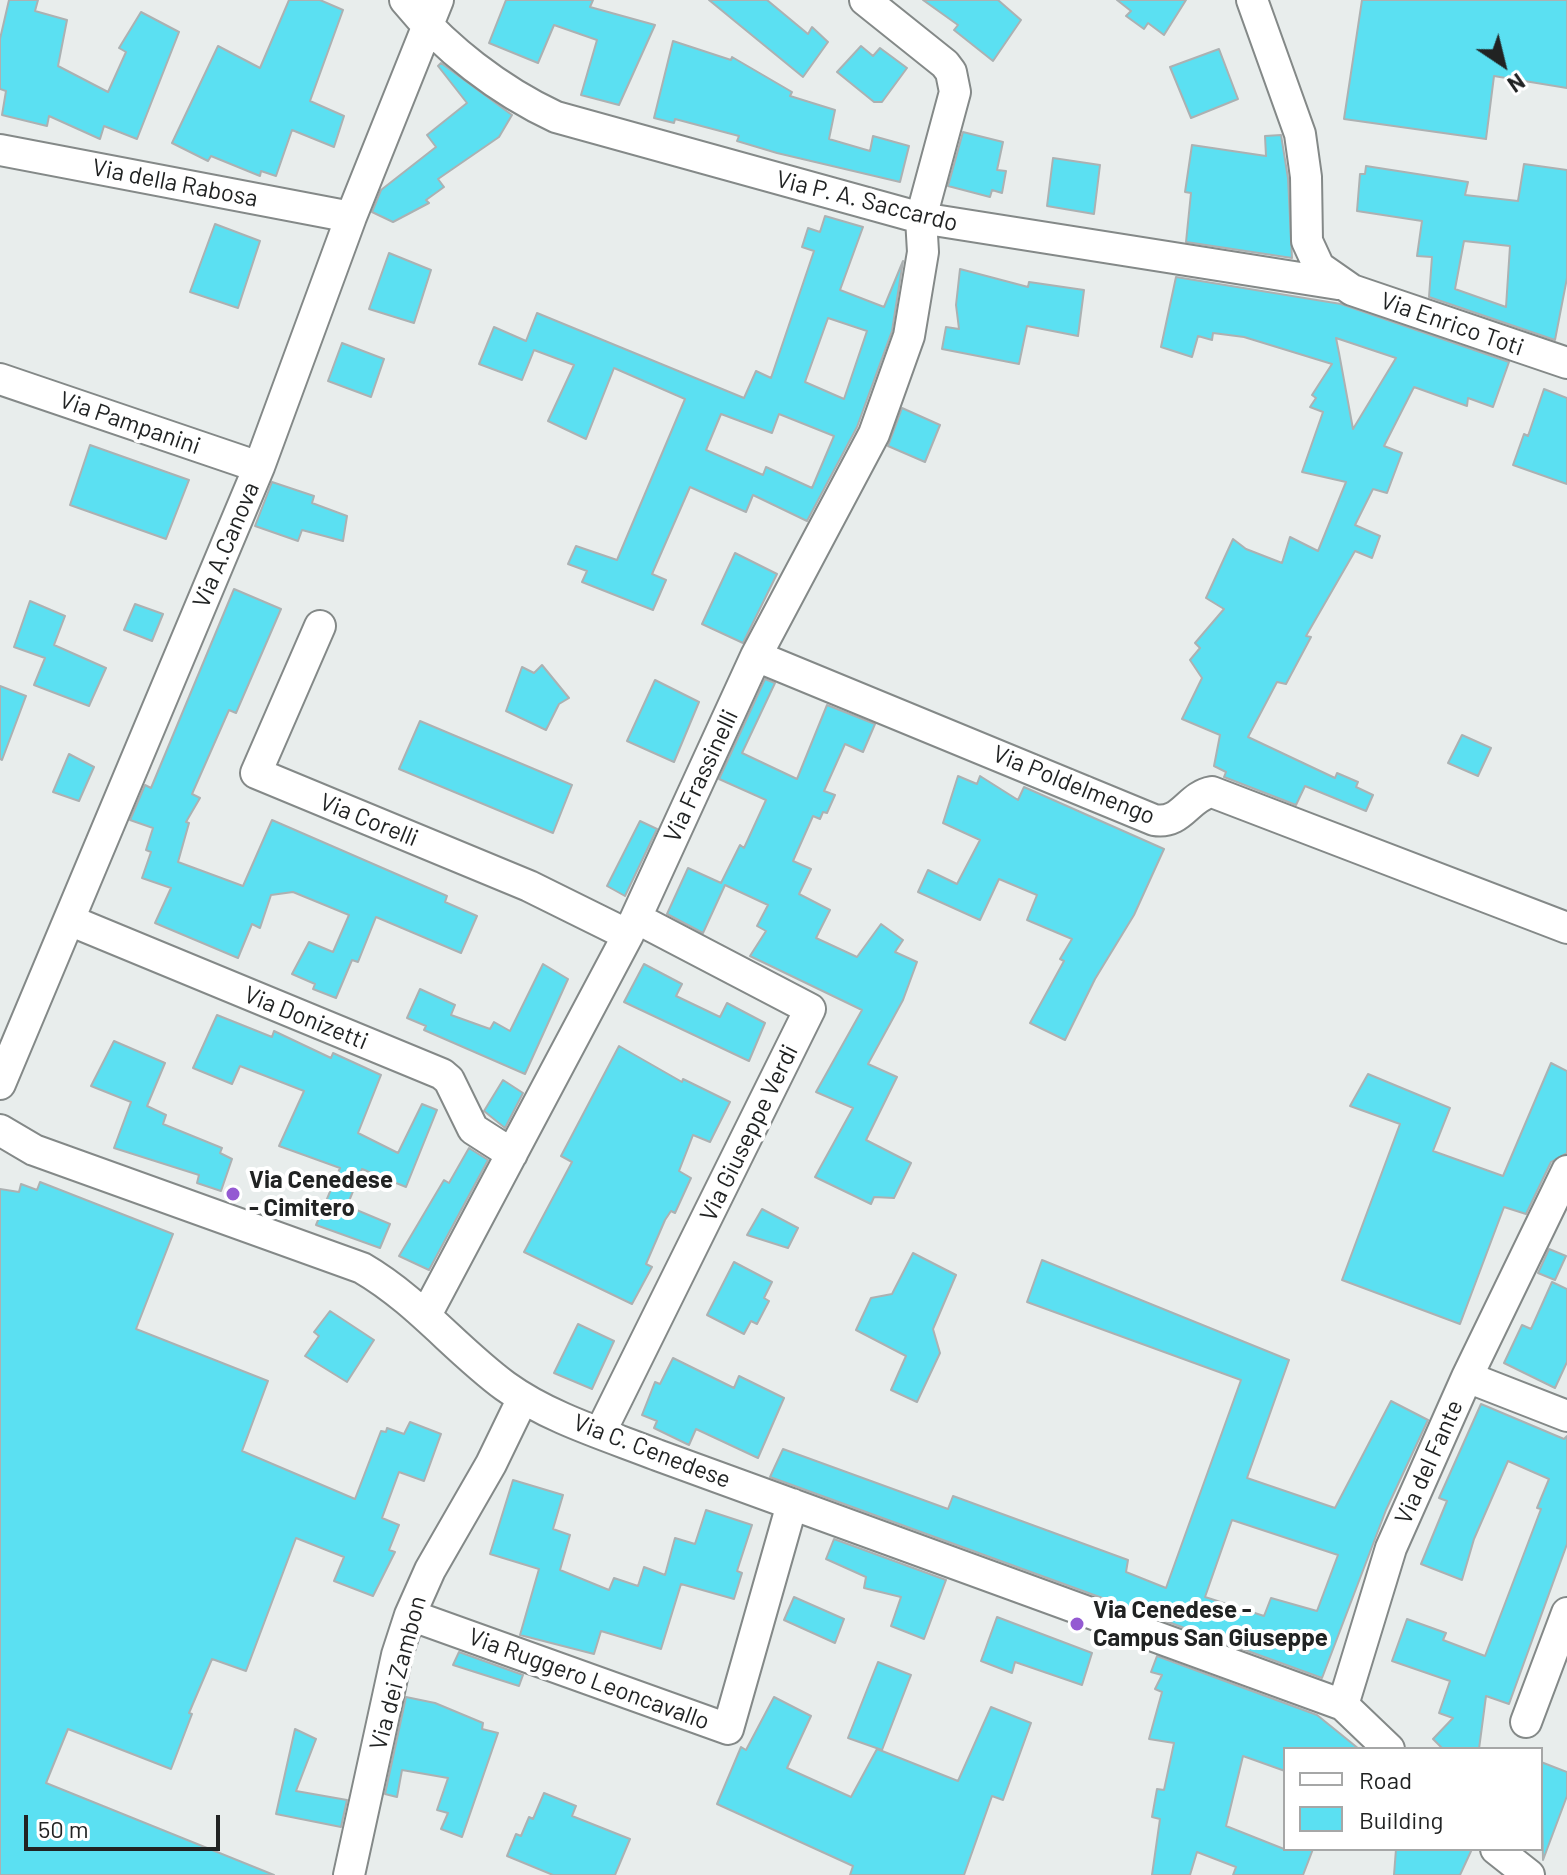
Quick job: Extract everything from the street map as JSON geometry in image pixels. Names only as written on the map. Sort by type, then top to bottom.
[{"type":"street","name":"Via P. A. Saccardo","points":[[405,0],[427,28],[523,102],[556,117],[921,218],[1338,284]]},
{"type":"street","name":"Via A.Canova","points":[[0,1084],[259,467],[351,217],[438,0]]},
{"type":"street","name":"Via Frassinelli","points":[[426,1315],[632,927],[756,656],[874,434],[894,386],[909,336],[919,280],[923,252],[921,218],[955,92],[954,80],[936,54],[865,0]]},
{"type":"street","points":[[1247,3],[1300,134],[1309,250],[1319,267],[1338,284]]},
{"type":"street","name":"Via della Rabosa","points":[[0,150],[351,217]]},
{"type":"street","name":"Via Enrico Toti","points":[[1338,284],[1567,363]]},
{"type":"street","name":"Via Pampanini","points":[[0,379],[259,467]]},
{"type":"street","name":"Via Corelli","points":[[320,626],[256,773],[632,927]]},
{"type":"street","name":"Via Poldelmengo","points":[[756,656],[1154,820],[1165,821],[1179,816],[1201,794],[1212,792],[1567,928]]},
{"type":"street","name":"Via Donizetti","points":[[69,920],[442,1074],[449,1080],[473,1129],[512,1154]]},
{"type":"street","name":"Via Giuseppe Verdi","points":[[600,1433],[810,1009],[632,927]]},
{"type":"street","name":"Via C. Cenedese","points":[[0,1130],[34,1150],[350,1262],[386,1283],[426,1315],[490,1375],[523,1398],[600,1433],[1343,1705]]},
{"type":"street","name":"Via del Fante","points":[[1343,1705],[1391,1548],[1467,1377],[1567,1171]]},
{"type":"street","points":[[1467,1377],[1567,1416]]},
{"type":"street","name":"Via dei Zambon","points":[[349,1875],[397,1655],[410,1615],[420,1588],[491,1464],[523,1398]]},
{"type":"street","name":"Via Ruggero Leoncavallo","points":[[410,1615],[728,1729],[792,1504]]},
{"type":"street","points":[[1526,1722],[1566,1618]]},
{"type":"street","points":[[1343,1705],[1387,1747]]},
{"type":"street","points":[[1499,1851],[1529,1875]]},
{"type":"building","points":[[9,0],[38,0],[35,11],[67,20],[58,66],[108,92],[126,52],[119,48],[141,12],[179,32],[137,139],[104,126],[100,139],[49,116],[47,126],[2,115],[6,91],[0,89],[0,39]]},
{"type":"building","points":[[289,0],[320,0],[343,10],[310,101],[344,116],[334,147],[292,130],[276,176],[261,171],[260,176],[211,156],[208,161],[172,143],[218,46],[260,68]]},
{"type":"building","points":[[506,0],[593,0],[590,7],[655,25],[619,105],[581,95],[597,40],[554,25],[538,63],[489,43]]},
{"type":"building","points":[[709,0],[767,0],[808,34],[812,27],[828,42],[803,77]]},
{"type":"building","points":[[923,0],[998,0],[1021,20],[993,61],[954,30],[958,25]]},
{"type":"building","points":[[1117,0],[1186,0],[1164,35],[1148,23],[1144,29],[1126,16],[1131,11]]},
{"type":"building","points":[[1362,0],[1567,0],[1567,88],[1494,76],[1486,139],[1344,119]]},
{"type":"building","points":[[673,41],[731,60],[732,57],[792,92],[790,96],[835,110],[829,139],[870,151],[873,136],[909,146],[900,182],[777,153],[737,141],[739,136],[675,119],[674,123],[654,118]]},
{"type":"building","points":[[861,46],[873,56],[880,48],[907,68],[882,102],[874,102],[837,72]]},
{"type":"building","points":[[1219,49],[1238,99],[1191,118],[1170,67]]},
{"type":"building","points":[[441,63],[512,115],[499,137],[438,179],[444,187],[426,200],[429,203],[393,222],[372,212],[381,190],[436,147],[427,135],[467,103],[438,66]]},
{"type":"building","points":[[963,132],[1003,142],[997,170],[1006,171],[1002,193],[992,190],[990,197],[948,186]]},
{"type":"building","points":[[1281,135],[1288,178],[1292,258],[1186,242],[1191,193],[1185,192],[1192,145],[1266,156],[1265,136]]},
{"type":"building","points":[[1053,158],[1100,165],[1094,214],[1047,206]]},
{"type":"building","points":[[1524,164],[1567,170],[1567,278],[1555,340],[1429,297],[1432,257],[1417,256],[1422,221],[1357,211],[1360,174],[1365,174],[1366,166],[1468,182],[1465,195],[1518,201]],"holes":[[[1464,241],[1510,246],[1506,307],[1455,289]]]},
{"type":"building","points":[[825,216],[863,227],[840,290],[884,307],[903,261],[892,331],[857,427],[807,521],[753,495],[746,512],[690,487],[652,574],[666,580],[653,610],[582,582],[587,571],[568,564],[576,546],[617,560],[685,399],[614,368],[586,439],[548,421],[574,365],[534,350],[522,380],[479,364],[494,327],[526,341],[537,313],[744,398],[756,371],[771,378],[814,251],[802,247],[808,228],[820,232]],"holes":[[[828,318],[867,331],[844,399],[805,382]],[[721,414],[772,433],[779,414],[834,436],[812,488],[766,467],[763,475],[706,450]]]},
{"type":"building","points":[[215,224],[260,241],[238,308],[190,292]]},
{"type":"building","points":[[389,253],[431,270],[414,323],[369,309]]},
{"type":"building","points":[[960,269],[1028,287],[1029,282],[1084,290],[1078,336],[1027,326],[1019,364],[942,349],[946,327],[959,329],[956,305]]},
{"type":"building","points":[[1176,277],[1341,304],[1509,362],[1493,407],[1468,398],[1467,406],[1414,387],[1384,446],[1402,453],[1387,493],[1373,489],[1355,525],[1380,536],[1372,558],[1355,551],[1306,636],[1311,637],[1286,684],[1277,682],[1248,737],[1335,778],[1337,773],[1358,782],[1356,787],[1373,795],[1366,811],[1305,786],[1296,805],[1224,777],[1226,772],[1214,766],[1220,735],[1182,719],[1202,678],[1190,660],[1200,648],[1195,643],[1224,609],[1206,598],[1233,539],[1246,549],[1282,563],[1290,537],[1318,551],[1346,482],[1302,472],[1323,412],[1310,407],[1316,398],[1312,395],[1332,364],[1244,337],[1213,333],[1212,340],[1198,336],[1192,357],[1161,347]],"holes":[[[1336,338],[1396,358],[1353,429]]]},
{"type":"building","points":[[342,343],[384,359],[371,397],[328,381]]},
{"type":"building","points":[[1544,389],[1567,398],[1567,484],[1513,465],[1524,434],[1528,436]]},
{"type":"building","points":[[902,408],[940,425],[925,462],[888,446]]},
{"type":"building","points":[[90,445],[189,480],[166,539],[70,505]]},
{"type":"building","points":[[272,482],[314,496],[312,503],[347,516],[343,541],[302,530],[298,541],[255,526]]},
{"type":"building","points":[[735,553],[777,574],[743,643],[702,624]]},
{"type":"building","points":[[234,589],[281,609],[236,713],[229,710],[192,794],[200,798],[186,822],[189,823],[178,862],[243,886],[272,820],[447,896],[445,902],[477,916],[461,953],[376,917],[358,962],[352,960],[336,998],[313,989],[315,984],[292,974],[309,942],[333,952],[349,915],[293,892],[271,895],[260,928],[252,924],[238,958],[155,923],[171,888],[142,878],[151,852],[146,850],[153,828],[130,820],[145,785],[151,788]]},
{"type":"building","points":[[30,601],[65,616],[54,645],[106,668],[89,706],[34,685],[45,658],[14,647]]},
{"type":"building","points":[[135,604],[163,614],[152,641],[124,630]]},
{"type":"building","points":[[542,665],[569,698],[559,704],[546,730],[506,711],[522,667],[534,673]]},
{"type":"building","points":[[765,679],[775,683],[742,753],[797,779],[827,705],[875,724],[863,752],[845,744],[824,791],[835,795],[827,813],[823,812],[820,819],[813,816],[793,861],[811,869],[799,894],[830,910],[816,938],[857,957],[881,924],[903,940],[895,952],[917,962],[903,1000],[868,1064],[897,1077],[866,1140],[911,1163],[894,1198],[874,1197],[871,1204],[815,1177],[853,1108],[816,1092],[862,1010],[750,956],[766,931],[757,926],[768,905],[725,885],[703,933],[667,914],[688,868],[721,883],[740,845],[744,848],[766,800],[719,779]]},
{"type":"building","points":[[655,680],[699,702],[674,762],[627,741]]},
{"type":"building","points":[[0,686],[26,696],[2,760],[0,759]]},
{"type":"building","points":[[420,721],[572,785],[553,833],[399,769]]},
{"type":"building","points":[[1462,735],[1491,748],[1478,776],[1448,763]]},
{"type":"building","points":[[69,754],[94,767],[79,801],[53,792]]},
{"type":"building","points":[[958,776],[977,784],[980,776],[1018,800],[1024,787],[1164,849],[1134,915],[1095,979],[1065,1040],[1030,1023],[1064,961],[1060,959],[1072,939],[1027,920],[1037,895],[999,879],[980,920],[918,892],[928,870],[957,884],[980,840],[943,823]]},
{"type":"building","points":[[640,821],[657,829],[625,896],[607,886]]},
{"type":"building","points":[[543,964],[568,979],[525,1074],[424,1030],[426,1026],[407,1018],[420,989],[455,1005],[451,1015],[490,1029],[494,1022],[510,1031]]},
{"type":"building","points":[[644,964],[682,984],[676,996],[720,1017],[727,1003],[765,1023],[749,1061],[624,1002]]},
{"type":"building","points":[[217,1015],[272,1037],[274,1031],[331,1058],[333,1053],[381,1075],[358,1133],[398,1153],[422,1104],[437,1110],[406,1187],[362,1169],[347,1206],[390,1224],[380,1248],[316,1225],[340,1168],[279,1146],[304,1091],[240,1066],[232,1084],[193,1068]]},
{"type":"building","points":[[114,1041],[165,1063],[147,1106],[166,1115],[163,1124],[222,1148],[220,1153],[232,1159],[221,1191],[197,1183],[199,1175],[114,1148],[131,1102],[91,1086]]},
{"type":"building","points":[[619,1046],[682,1082],[683,1079],[730,1102],[710,1142],[693,1135],[679,1171],[691,1178],[675,1213],[671,1211],[665,1220],[646,1264],[652,1267],[632,1304],[524,1252],[572,1162],[561,1156]]},
{"type":"building","points":[[1551,1063],[1567,1071],[1567,1153],[1551,1162],[1526,1214],[1504,1207],[1460,1324],[1342,1280],[1400,1124],[1350,1106],[1368,1074],[1450,1108],[1433,1151],[1503,1176]]},
{"type":"building","points":[[503,1080],[523,1093],[505,1128],[484,1111]]},
{"type":"building","points":[[469,1148],[488,1160],[429,1270],[399,1256],[444,1180],[449,1183]]},
{"type":"building","points":[[40,1182],[173,1234],[136,1329],[268,1381],[242,1451],[355,1499],[381,1431],[386,1432],[387,1428],[404,1434],[410,1422],[441,1434],[424,1481],[399,1472],[382,1518],[399,1525],[389,1550],[395,1552],[373,1596],[334,1581],[344,1557],[296,1538],[246,1671],[212,1659],[189,1713],[192,1714],[171,1769],[68,1729],[46,1783],[274,1875],[0,1875],[0,1189],[19,1192],[21,1184],[37,1190]]},
{"type":"building","points":[[762,1209],[798,1228],[788,1248],[747,1235]]},
{"type":"building","points":[[1549,1249],[1566,1256],[1555,1280],[1538,1273]]},
{"type":"building","points":[[913,1253],[956,1275],[933,1329],[940,1353],[917,1402],[891,1390],[906,1356],[856,1330],[871,1298],[892,1294]]},
{"type":"building","points":[[1042,1260],[1289,1360],[1247,1478],[1335,1508],[1391,1401],[1428,1420],[1386,1510],[1322,1678],[770,1477],[783,1449],[948,1509],[953,1496],[1128,1560],[1126,1572],[1166,1588],[1241,1380],[1027,1302]],"holes":[[[1232,1520],[1338,1555],[1317,1611],[1271,1598],[1264,1616],[1205,1597]]]},
{"type":"building","points":[[734,1262],[772,1282],[764,1298],[769,1301],[757,1324],[751,1321],[744,1334],[707,1315]]},
{"type":"building","points":[[1552,1282],[1567,1289],[1567,1362],[1555,1388],[1504,1363],[1522,1325],[1531,1329]]},
{"type":"building","points":[[330,1311],[374,1340],[347,1382],[305,1356],[319,1336],[314,1332]]},
{"type":"building","points":[[578,1324],[614,1341],[592,1389],[554,1373]]},
{"type":"building","points":[[673,1358],[734,1388],[739,1376],[784,1398],[758,1458],[696,1429],[689,1445],[654,1428],[657,1421],[642,1415],[655,1382],[660,1384]]},
{"type":"building","points":[[1481,1404],[1564,1439],[1567,1436],[1567,1544],[1509,1704],[1486,1696],[1479,1747],[1441,1747],[1433,1739],[1453,1718],[1439,1713],[1450,1681],[1392,1661],[1407,1619],[1446,1633],[1443,1640],[1485,1656],[1541,1509],[1537,1508],[1549,1479],[1508,1461],[1474,1539],[1462,1580],[1421,1564],[1447,1501],[1439,1498]]},
{"type":"building","points":[[513,1480],[563,1495],[553,1529],[570,1535],[560,1570],[609,1590],[614,1578],[638,1586],[644,1567],[665,1575],[675,1538],[695,1544],[706,1510],[752,1525],[737,1571],[742,1573],[734,1599],[681,1584],[661,1649],[601,1631],[594,1654],[520,1635],[539,1569],[490,1554]]},
{"type":"building","points":[[834,1539],[946,1580],[924,1639],[891,1626],[901,1597],[864,1588],[866,1577],[826,1559]]},
{"type":"building","points":[[794,1597],[844,1619],[835,1643],[784,1620]]},
{"type":"building","points":[[997,1617],[1092,1653],[1082,1685],[1015,1662],[1012,1673],[981,1661]]},
{"type":"building","points":[[459,1652],[523,1675],[519,1686],[453,1665]]},
{"type":"building","points":[[1157,1656],[1317,1715],[1357,1747],[1283,1747],[1283,1770],[1243,1756],[1226,1826],[1283,1851],[1312,1851],[1303,1875],[1233,1875],[1236,1867],[1197,1852],[1190,1875],[1152,1875],[1160,1819],[1152,1817],[1157,1789],[1164,1790],[1174,1743],[1149,1739],[1162,1692],[1155,1689],[1162,1675],[1151,1672]]},
{"type":"building","points":[[878,1662],[911,1675],[882,1750],[848,1738]]},
{"type":"building","points":[[406,1697],[435,1703],[483,1723],[482,1729],[498,1733],[462,1837],[441,1829],[448,1813],[437,1810],[448,1778],[402,1770],[397,1797],[385,1794]]},
{"type":"building","points":[[774,1697],[811,1716],[787,1768],[851,1797],[877,1749],[958,1781],[991,1707],[1031,1723],[1003,1800],[992,1796],[964,1875],[850,1875],[853,1866],[717,1804],[741,1747],[746,1750]]},
{"type":"building","points":[[295,1729],[316,1739],[296,1791],[347,1800],[341,1827],[276,1814]]},
{"type":"building","points":[[1543,1763],[1567,1772],[1567,1796],[1543,1860]]},
{"type":"building","points":[[544,1793],[576,1806],[572,1816],[630,1839],[615,1875],[553,1875],[507,1856],[516,1834],[521,1836],[529,1817],[533,1819]]},
{"type":"building","points":[[1396,1851],[1471,1851],[1460,1875],[1394,1875]]},
{"type":"place","name":"Via Cenedese - Cimitero","points":[[233,1194]]},
{"type":"place","name":"Via Cenedese - Campus San Giuseppe","points":[[1077,1624]]}]
